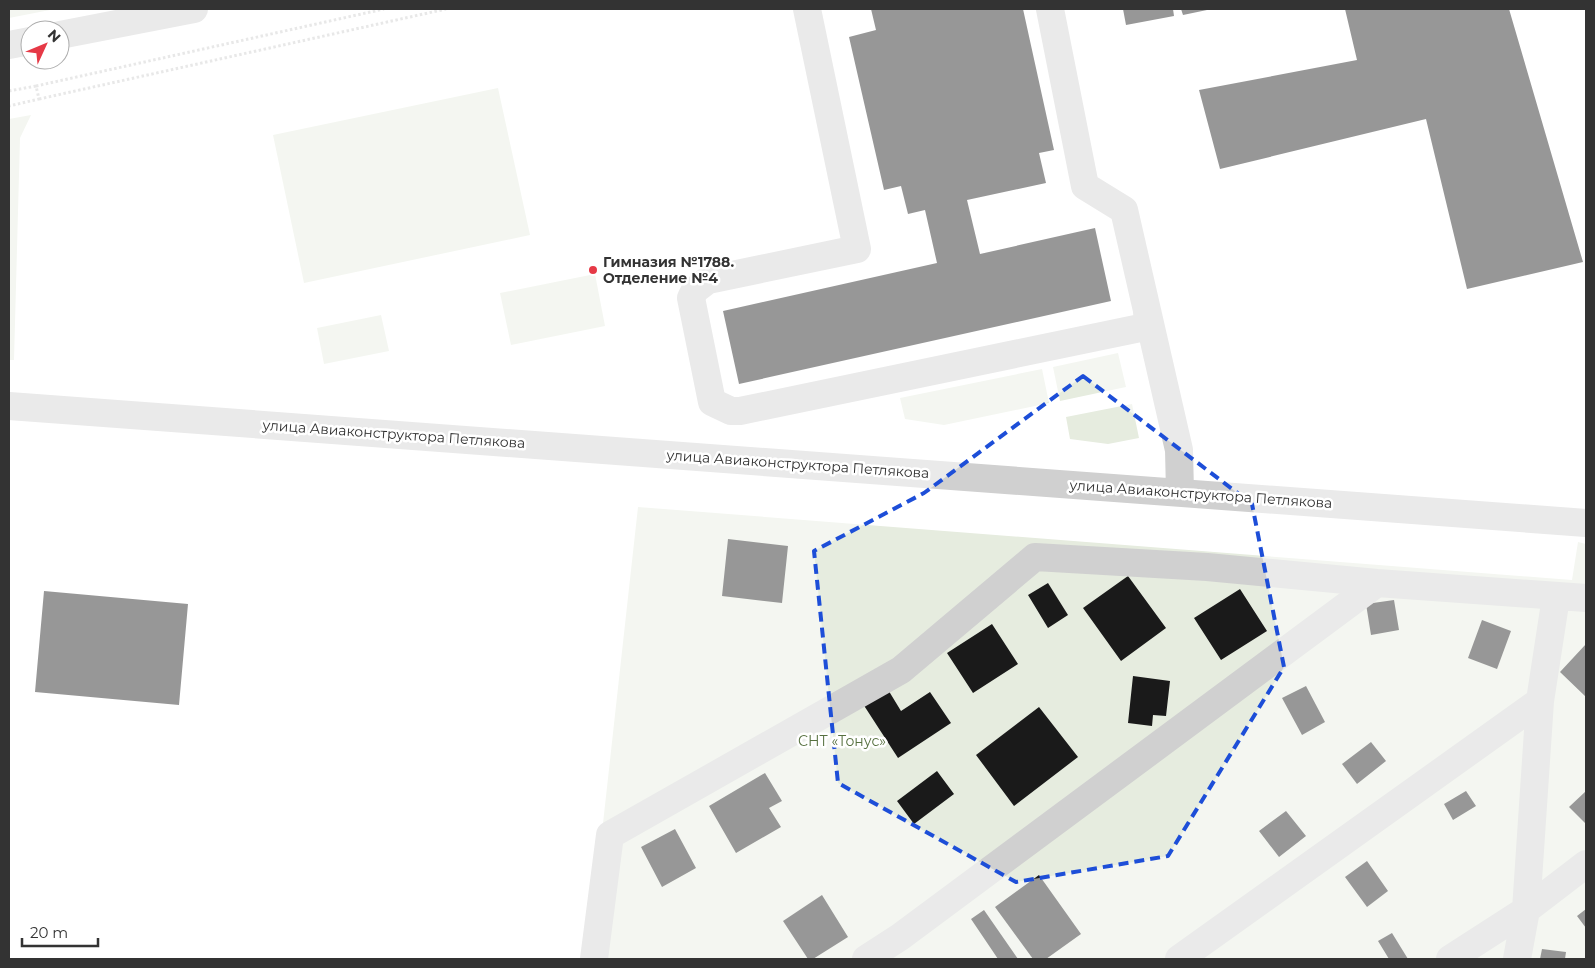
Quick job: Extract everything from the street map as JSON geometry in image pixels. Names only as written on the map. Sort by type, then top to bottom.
[{"type":"street","points":[[70,33],[194,9]]},
{"type":"street","points":[[807,9],[857,249],[708,280],[695,290],[690,298],[712,402],[725,409],[740,411],[1150,326],[1147,312]]},
{"type":"street","points":[[1050,9],[1085,186],[1124,210],[1179,450],[1180,492]]},
{"type":"street","name":"улица Авиаконструктора Петлякова","points":[[9,406],[1586,522]]},
{"type":"street","points":[[594,959],[610,835],[901,670],[1036,557],[1207,566],[1377,584],[1586,598]]},
{"type":"street","points":[[866,959],[900,937],[1377,584]]},
{"type":"street","points":[[1517,959],[1526,910],[1540,701],[1556,597]]},
{"type":"street","points":[[1179,959],[1540,701]]},
{"type":"street","points":[[1450,959],[1526,910],[1586,864]]},
{"type":"path","points":[[9,91],[384,9]]},
{"type":"path","points":[[9,106],[446,9]]},
{"type":"path","points":[[36,86],[39,98]]},
{"type":"highlighted area","points":[[1083,376],[1252,504],[1284,667],[1168,856],[1016,882],[838,783],[814,551],[924,493]]},
{"type":"green space","points":[[9,9],[55,9],[9,18]]},
{"type":"green space","points":[[498,88],[530,235],[304,283],[273,135]]},
{"type":"green space","points":[[31,115],[20,138],[14,360],[9,360],[9,119]]},
{"type":"green space","points":[[595,274],[605,326],[511,345],[500,293]]},
{"type":"green space","points":[[381,315],[389,351],[324,364],[317,328]]},
{"type":"green space","points":[[1118,353],[1126,387],[1060,401],[1053,367]]},
{"type":"green space","points":[[1042,369],[1049,403],[944,425],[905,419],[900,398]]},
{"type":"green space","points":[[1132,404],[1139,438],[1108,444],[1070,439],[1066,417]]},
{"type":"green space","name":"СНТ «Тонус»","points":[[638,507],[1572,580],[1578,542],[1586,544],[1586,959],[588,959]]},
{"type":"building","points":[[871,9],[1023,9],[1054,150],[1039,153],[1046,183],[967,200],[980,254],[1095,228],[1111,301],[739,384],[723,311],[937,263],[925,210],[908,214],[901,186],[884,190],[849,37],[876,30]]},
{"type":"building","points":[[1123,9],[1173,9],[1174,16],[1126,25]]},
{"type":"building","points":[[1181,9],[1206,9],[1207,10],[1183,15]]},
{"type":"building","points":[[1345,9],[1509,9],[1583,262],[1467,289],[1426,119],[1220,169],[1199,90],[1357,60]]},
{"type":"building","points":[[728,539],[788,546],[782,603],[722,596]]},
{"type":"building","points":[[1128,576],[1166,628],[1121,661],[1083,608]]},
{"type":"building","points":[[1048,583],[1068,615],[1048,628],[1028,595]]},
{"type":"building","points":[[1240,589],[1267,631],[1221,660],[1194,618]]},
{"type":"building","points":[[44,591],[188,604],[179,705],[35,692]]},
{"type":"building","points":[[1394,600],[1399,630],[1371,635],[1366,604]]},
{"type":"building","points":[[1482,620],[1511,631],[1497,669],[1468,658]]},
{"type":"building","points":[[992,624],[1018,664],[973,693],[947,653]]},
{"type":"building","points":[[1586,644],[1586,697],[1560,672]]},
{"type":"building","points":[[1133,676],[1170,681],[1166,716],[1153,715],[1152,726],[1128,723]]},
{"type":"building","points":[[1306,686],[1325,722],[1302,735],[1282,698]]},
{"type":"building","points":[[887,688],[901,711],[930,692],[951,723],[898,758],[863,704]]},
{"type":"building","points":[[1039,707],[1078,757],[1014,806],[976,755]]},
{"type":"building","points":[[1371,742],[1386,761],[1357,784],[1342,764]]},
{"type":"building","points":[[937,771],[954,794],[914,824],[897,801]]},
{"type":"building","points":[[765,773],[782,801],[769,808],[781,827],[736,853],[709,806]]},
{"type":"building","points":[[1466,791],[1476,806],[1453,820],[1444,804]]},
{"type":"building","points":[[1586,791],[1586,824],[1569,807]]},
{"type":"building","points":[[1286,811],[1306,836],[1279,857],[1259,831]]},
{"type":"building","points":[[675,829],[696,868],[662,887],[641,847]]},
{"type":"building","points":[[1367,861],[1388,891],[1367,907],[1345,877]]},
{"type":"building","points":[[1039,875],[1081,934],[1046,959],[1033,959],[995,907]]},
{"type":"building","points":[[822,895],[848,937],[813,959],[808,959],[783,921]]},
{"type":"building","points":[[1586,909],[1586,928],[1577,916]]},
{"type":"building","points":[[984,910],[1018,959],[998,959],[971,919]]},
{"type":"building","points":[[1392,933],[1408,959],[1389,959],[1378,941]]},
{"type":"building","points":[[1542,949],[1566,952],[1565,959],[1540,959]]},
{"type":"place","name":"Гимназия №1788. Отделение №4","points":[[593,270]]}]
